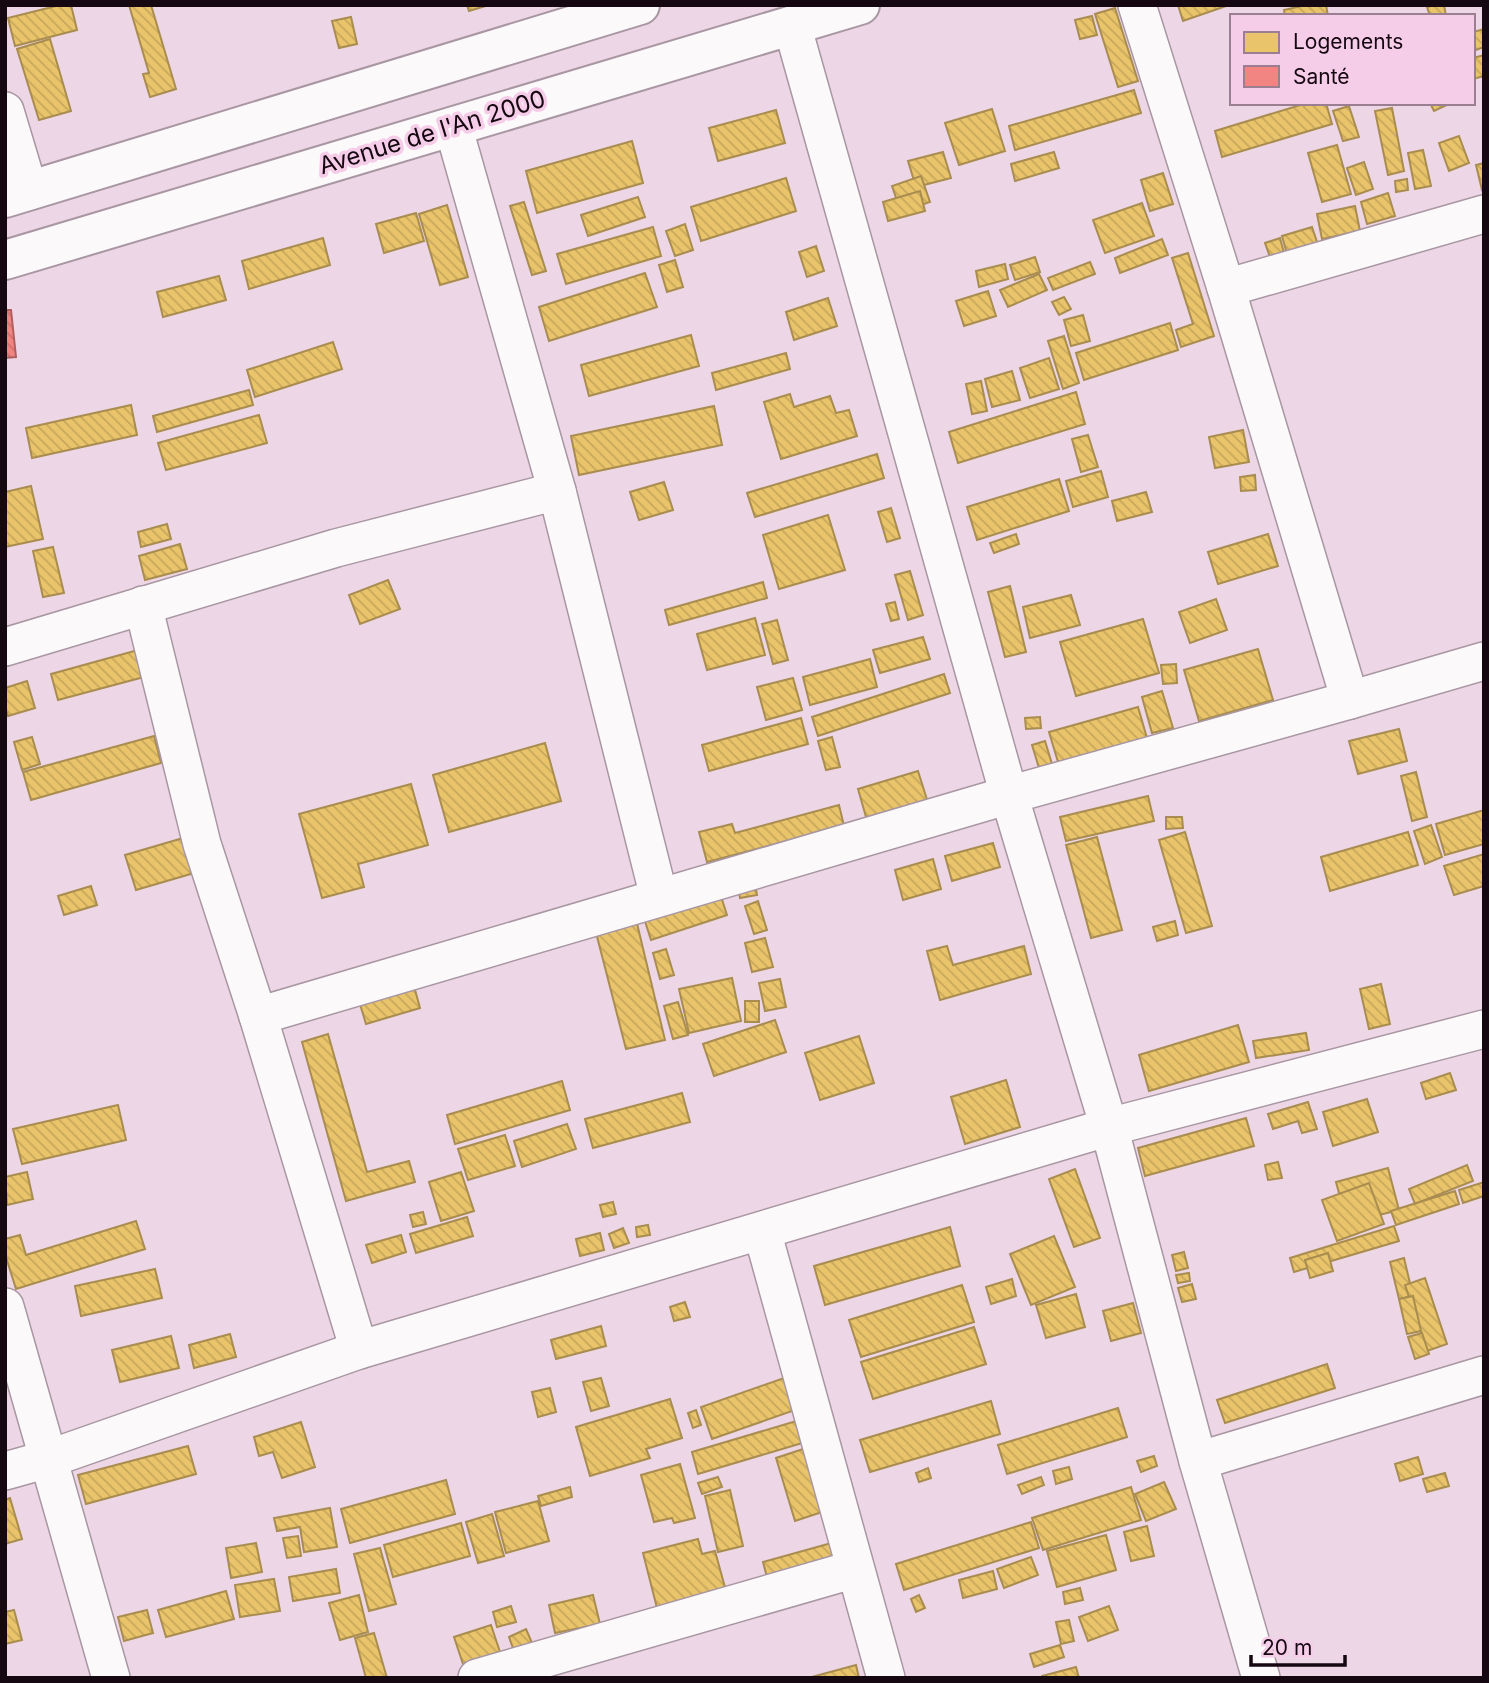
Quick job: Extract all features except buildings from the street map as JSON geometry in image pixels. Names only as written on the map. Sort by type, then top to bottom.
[{"type":"main road","points":[[17,194],[640,5]]},
{"type":"main road","name":"Avenue de l'An 2000","points":[[5,260],[860,5]]},
{"type":"street","points":[[1137,5],[1226,288],[1350,700]]},
{"type":"street","points":[[792,25],[1009,795],[1109,1127],[1198,1461],[1261,1678]]},
{"type":"street","points":[[5,110],[17,194]]},
{"type":"street","points":[[453,125],[557,491],[659,897]]},
{"type":"street","points":[[1226,288],[1484,214]]},
{"type":"street","points":[[5,647],[335,548],[557,491]]},
{"type":"street","points":[[143,605],[202,844],[258,1016],[359,1350]]},
{"type":"street","points":[[258,1016],[1009,795],[1484,661]]},
{"type":"street","points":[[5,1471],[48,1459],[359,1350],[1109,1127],[1484,1029]]},
{"type":"street","points":[[762,1231],[886,1678]]},
{"type":"street","points":[[5,1307],[111,1678]]},
{"type":"street","points":[[1198,1461],[1484,1375]]},
{"type":"street","points":[[477,1678],[855,1569]]}]
